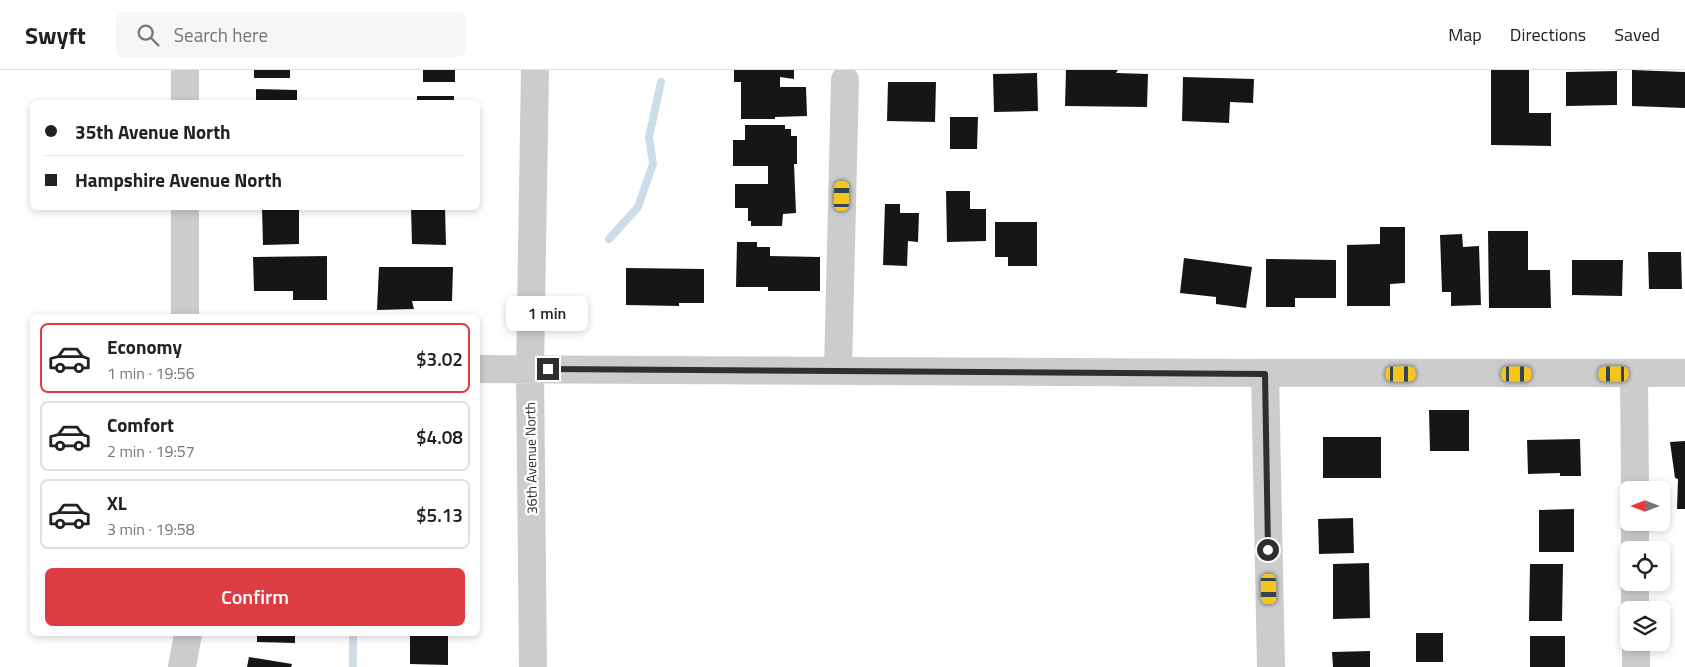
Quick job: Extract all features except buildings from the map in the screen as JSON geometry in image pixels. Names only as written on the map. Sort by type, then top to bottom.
[{"type":"street","points":[[185,70],[185,100]]},
{"type":"street","name":"36th Avenue North","points":[[533,667],[530,369],[535,70]]},
{"type":"street","points":[[838,370],[845,80]]},
{"type":"street","points":[[185,210],[185,314]]},
{"type":"street","points":[[480,369],[1265,374],[1685,374]]},
{"type":"street","points":[[1265,374],[1271,667]]},
{"type":"street","points":[[1634,374],[1634,481]]},
{"type":"street","points":[[182,667],[188,636]]},
{"type":"street","points":[[1636,651],[1636,667]]},
{"type":"waterway","points":[[609,239],[638,207],[653,164],[649,137],[661,82]]},
{"type":"waterway","points":[[353,636],[353,667]]},
{"type":"route","points":[[548,369],[1265,374],[1268,550]]}]
